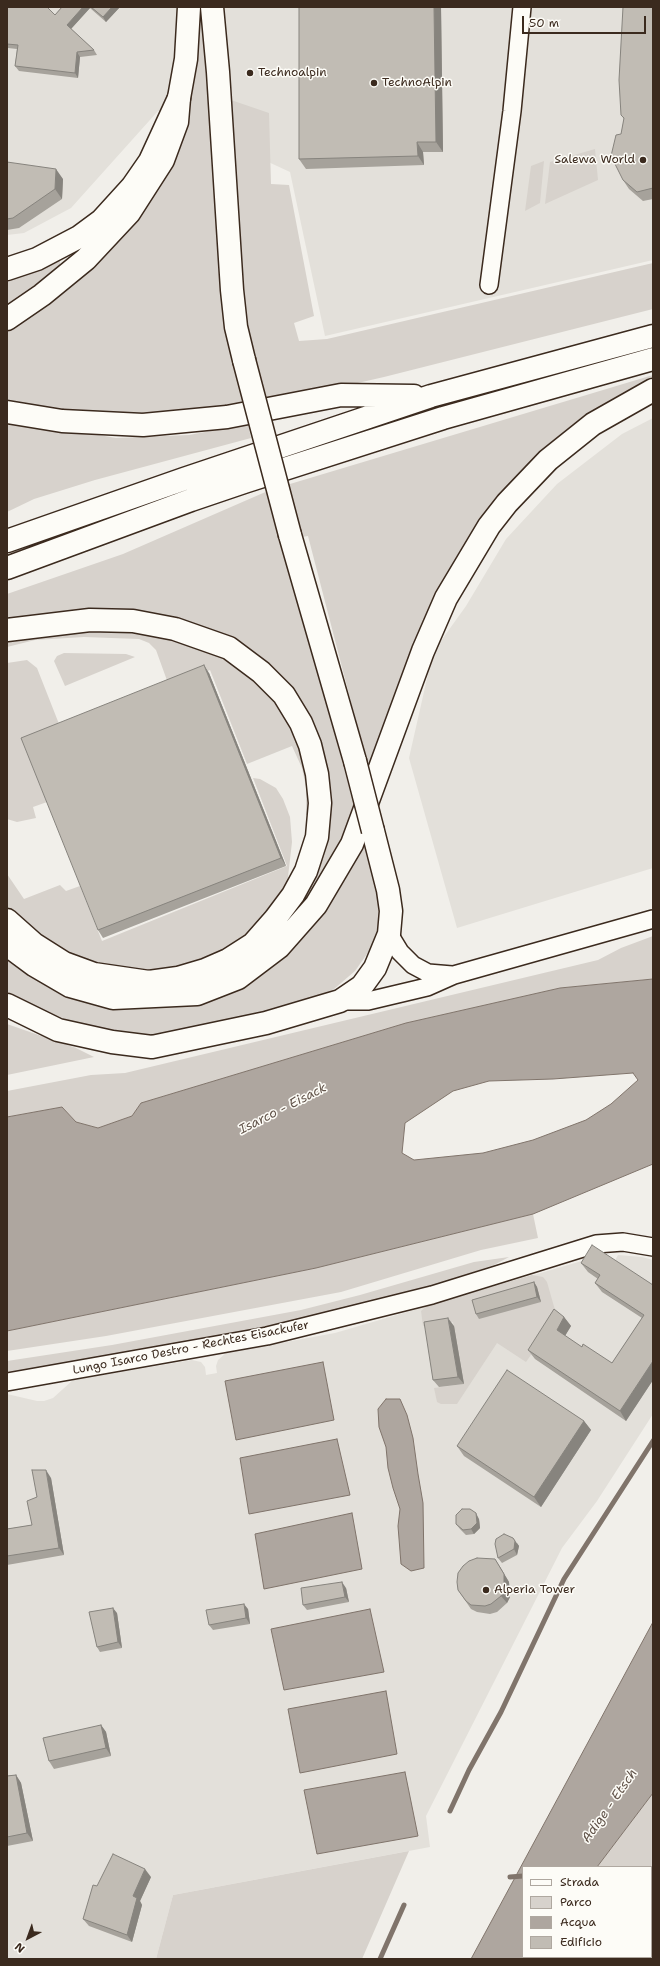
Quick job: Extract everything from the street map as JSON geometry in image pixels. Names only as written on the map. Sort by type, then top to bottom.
[{"type":"main road","points":[[7,319],[42,296],[86,259],[129,213],[163,160],[177,122],[186,59],[189,7]]},
{"type":"main road","points":[[7,1005],[58,1030],[112,1042],[152,1047],[266,1023],[340,1001],[362,986],[374,968],[389,934],[391,911],[389,897],[373,831],[355,761],[290,535],[236,327],[232,290],[218,72],[212,7]]},
{"type":"main road","points":[[7,269],[37,259],[65,246],[102,220],[116,207],[150,161],[180,98]]},
{"type":"main road","points":[[7,541],[184,479],[431,396],[653,336]]},
{"type":"main road","points":[[7,568],[252,479],[443,418],[653,359]]},
{"type":"main road","points":[[7,945],[34,965],[70,986],[113,998],[197,994],[238,978],[279,947],[316,905],[352,844],[423,651],[446,598],[489,526],[507,503],[548,460],[593,424],[653,390]]},
{"type":"main road","points":[[7,412],[62,421],[143,425],[227,418],[341,395],[431,396]]},
{"type":"main road","points":[[7,630],[90,620],[133,621],[175,629],[229,648],[261,672],[284,695],[301,723],[310,745],[317,774],[320,803],[317,837],[306,871],[293,895],[275,919],[253,944],[228,960],[205,970],[178,978],[149,982],[94,974],[64,963],[34,944],[7,920]]},
{"type":"street","points":[[489,285],[512,111],[522,7]]},
{"type":"street","points":[[340,1001],[368,1001],[427,987],[454,975],[653,919]]},
{"type":"street","points":[[389,934],[400,952],[413,965],[428,973],[454,975]]},
{"type":"street","name":"Lungo Isarco Destro - Rechtes Eisackufer","points":[[7,1382],[267,1336],[432,1295],[596,1244],[623,1242],[653,1247]]},
{"type":"shaded area","points":[[7,7],[653,7],[653,260],[325,336],[290,172],[158,111],[71,208],[24,233],[7,235]]},
{"type":"shaded area","points":[[653,418],[653,868],[457,928],[409,758],[433,652],[466,606],[506,539],[557,484],[622,434]]},
{"type":"shaded area","points":[[618,1255],[642,1257],[653,1260],[653,1414],[597,1501],[562,1548],[426,1816],[430,1847],[173,1895],[156,1959],[7,1959],[7,1394],[37,1401],[44,1401],[53,1398],[73,1380],[192,1360],[201,1362],[205,1367],[206,1375],[217,1373],[216,1366],[218,1360],[226,1353],[335,1333],[592,1258],[613,1264]]},
{"type":"green space","points":[[196,7],[203,7],[225,325],[235,368],[255,363],[242,304],[228,99],[269,113],[271,184],[289,185],[314,316],[294,323],[299,341],[327,339],[653,263],[653,309],[384,377],[270,403],[113,419],[7,403],[7,325],[45,298],[158,165]]},
{"type":"green space","points":[[595,149],[598,180],[545,204],[550,162]]},
{"type":"green space","points":[[544,161],[540,203],[525,211],[531,166]]},
{"type":"green space","points":[[54,260],[60,261],[60,267],[7,310],[7,277]]},
{"type":"green space","points":[[653,375],[653,381],[623,397],[447,576],[432,602],[368,770],[356,815],[313,894],[279,935],[249,962],[305,892],[316,743],[225,639],[51,616],[7,617],[7,594],[123,554],[270,490]],"holes":[[[308,536],[365,756],[351,795],[283,540]]]},
{"type":"green space","points":[[7,419],[116,438],[189,435],[248,424],[251,438],[95,480],[34,499],[7,512]]},
{"type":"green space","points":[[142,629],[210,649],[238,665],[276,700],[303,746],[311,816],[306,815],[306,787],[302,768],[292,746],[247,764],[210,670],[169,686],[156,650],[149,643],[139,639],[84,637],[35,640],[7,647],[7,637],[33,633]]},
{"type":"green space","points":[[64,653],[126,654],[135,657],[65,686],[54,661],[57,656]]},
{"type":"green space","points":[[27,660],[37,668],[61,729],[24,744],[47,802],[33,807],[36,818],[17,822],[7,819],[7,663]]},
{"type":"green space","points":[[253,778],[260,779],[276,788],[283,799],[290,817],[292,842],[286,894],[227,956],[164,976],[74,961],[19,921],[7,908],[7,874],[24,899],[60,885],[66,891],[80,886],[102,941],[287,866]]},
{"type":"green space","points":[[363,830],[382,897],[379,931],[374,944],[355,971],[334,989],[310,1001],[169,1035],[145,1037],[108,1032],[75,1023],[22,1001],[7,992],[7,954],[17,964],[252,977]]},
{"type":"green space","points":[[653,936],[653,979],[560,988],[406,1023],[141,1103],[132,1116],[98,1128],[76,1122],[62,1107],[7,1117],[7,1091],[91,1075],[125,1073],[598,960],[621,948]]},
{"type":"green space","points":[[7,1024],[76,1048],[94,1057],[7,1075]]},
{"type":"green space","points":[[533,1214],[538,1238],[481,1250],[341,1292],[106,1336],[7,1351],[7,1331],[316,1268]]},
{"type":"green space","points":[[509,1257],[494,1265],[362,1307],[301,1321],[7,1375],[7,1361],[112,1345],[301,1310],[360,1295],[474,1262]]},
{"type":"green space","points":[[532,1275],[543,1277],[547,1282],[557,1317],[526,1362],[497,1343],[457,1404],[441,1404],[437,1402],[434,1388],[464,1384],[453,1322],[423,1326],[421,1311],[427,1306]]},
{"type":"green space","points":[[653,1793],[653,1959],[536,1959],[652,1958],[652,1866],[598,1866]]},
{"type":"green space","points":[[409,1851],[362,1959],[156,1959],[173,1895]]},
{"type":"water","name":"Isarco - Eisack","points":[[653,979],[653,1164],[533,1214],[316,1268],[7,1331],[7,1117],[62,1107],[76,1122],[98,1128],[132,1116],[141,1103],[406,1023],[560,988]],"holes":[[[633,1073],[638,1080],[611,1104],[586,1120],[533,1140],[483,1153],[414,1160],[402,1153],[405,1123],[453,1091],[489,1081],[553,1079]]]},
{"type":"water","points":[[323,1362],[334,1420],[236,1440],[225,1381]]},
{"type":"water","points":[[386,1399],[400,1399],[407,1415],[413,1438],[423,1503],[424,1568],[411,1571],[401,1564],[398,1526],[400,1509],[388,1468],[386,1447],[379,1427],[378,1409]]},
{"type":"water","points":[[337,1439],[350,1495],[249,1514],[240,1458]]},
{"type":"water","points":[[352,1513],[362,1569],[264,1589],[255,1534]]},
{"type":"water","points":[[370,1609],[384,1672],[284,1690],[271,1629]]},
{"type":"water","name":"Adige - Etsch","points":[[653,1622],[653,1793],[598,1866],[522,1866],[522,1958],[536,1959],[471,1959]]},
{"type":"water","points":[[386,1691],[397,1754],[300,1773],[288,1709]]},
{"type":"water","points":[[405,1772],[418,1836],[317,1854],[304,1790]]},
{"type":"building","points":[[7,7],[47,7],[55,15],[62,7],[83,7],[67,25],[94,50],[77,52],[75,73],[15,66],[18,45],[7,44]]},
{"type":"building","points":[[91,7],[112,7],[103,17]]},
{"type":"building","name":"TechnoAlpin","points":[[299,7],[434,7],[436,142],[417,142],[418,156],[299,159]]},
{"type":"building","points":[[623,7],[653,7],[653,188],[637,192],[623,180],[611,156],[616,135],[621,134],[624,118],[621,115],[619,80]]},
{"type":"building","points":[[7,162],[56,169],[55,189],[13,218],[7,219]]},
{"type":"building","points":[[204,665],[281,858],[98,930],[21,738]]},
{"type":"building","points":[[592,1245],[653,1285],[653,1361],[620,1411],[528,1350],[554,1309],[564,1317],[557,1330],[582,1347],[583,1344],[612,1363],[644,1315],[595,1283],[600,1275],[581,1263]]},
{"type":"building","points":[[534,1282],[537,1297],[476,1314],[472,1300]]},
{"type":"building","points":[[448,1318],[458,1377],[433,1380],[424,1322]]},
{"type":"building","points":[[507,1370],[584,1421],[534,1497],[457,1446]]},
{"type":"building","points":[[32,1470],[46,1470],[59,1548],[7,1556],[7,1529],[32,1525],[27,1501],[37,1497]]},
{"type":"building","points":[[462,1509],[470,1509],[476,1513],[477,1523],[471,1529],[463,1530],[456,1524],[456,1515]]},
{"type":"building","points":[[504,1534],[513,1538],[515,1541],[514,1549],[498,1558],[495,1544],[496,1539]]},
{"type":"building","name":"Alperia Tower","points":[[477,1558],[495,1559],[504,1574],[504,1590],[501,1596],[491,1604],[485,1606],[471,1605],[458,1590],[458,1573],[469,1561]]},
{"type":"building","points":[[342,1582],[345,1597],[303,1605],[301,1588]]},
{"type":"building","points":[[244,1604],[246,1618],[209,1625],[206,1610]]},
{"type":"building","points":[[113,1608],[118,1642],[97,1647],[89,1612]]},
{"type":"building","points":[[101,1725],[106,1748],[49,1761],[43,1738]]},
{"type":"building","points":[[16,1775],[27,1833],[7,1837],[7,1776]]},
{"type":"building","points":[[113,1854],[145,1869],[133,1896],[137,1898],[127,1935],[83,1919],[93,1885],[97,1886]]},
{"type":"waterway","points":[[450,1811],[469,1770],[501,1712],[564,1579],[653,1441]]},
{"type":"waterway","points":[[510,1877],[522,1876]]},
{"type":"waterway","points":[[380,1959],[404,1905]]},
{"type":"place","name":"Technoalpin","points":[[250,73]]},
{"type":"place","name":"TechnoAlpin","points":[[374,83]]},
{"type":"place","name":"Salewa World","points":[[643,160]]},
{"type":"place","name":"Alperia Tower","points":[[486,1590]]}]
